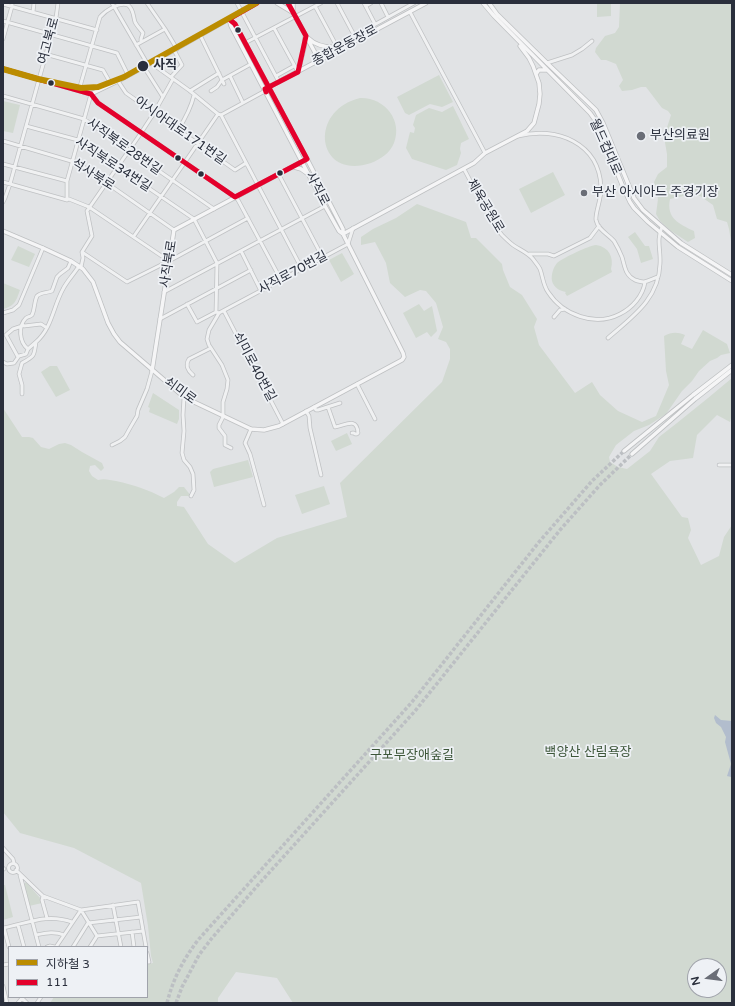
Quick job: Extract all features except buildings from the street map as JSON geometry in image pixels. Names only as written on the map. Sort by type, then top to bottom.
[{"type":"main road","points":[[90,94],[148,65],[255,4],[262,3]]},
{"type":"main road","points":[[277,3],[294,15]]},
{"type":"main road","points":[[288,3],[319,60]]},
{"type":"main road","points":[[293,3],[294,15]]},
{"type":"main road","name":"종합운동장로","points":[[266,89],[426,3]]},
{"type":"main road","name":"월드컵대로","points":[[483,3],[546,70],[590,113],[595,120],[630,202],[639,214],[678,247],[732,281]]},
{"type":"main road","name":"월드컵대로","points":[[489,3],[497,14],[596,110],[603,123],[634,198],[643,210],[681,243],[732,275]]},
{"type":"main road","name":"사직로","points":[[229,19],[235,24],[302,162],[339,231],[343,234]]},
{"type":"main road","name":"사직로","points":[[229,19],[231,26],[251,64],[307,159],[343,229],[343,234],[403,353],[404,357],[402,360]]},
{"type":"main road","points":[[306,36],[320,46],[332,48],[344,47]]},
{"type":"main road","points":[[298,72],[306,36]]},
{"type":"main road","name":"체육공원로","points":[[343,234],[464,169],[474,163],[485,153],[527,131],[534,123],[539,104],[539,84],[529,58],[516,39]]},
{"type":"main road","points":[[3,69],[90,94],[98,103],[235,197]]},
{"type":"main road","points":[[536,74],[539,70],[546,70]]},
{"type":"main road","name":"사직북로","points":[[152,370],[174,230],[307,159]]},
{"type":"main road","points":[[293,167],[301,169],[310,177]]},
{"type":"main road","points":[[227,202],[228,192]]},
{"type":"main road","name":"쇠미로","points":[[3,231],[71,261],[80,267],[93,282],[114,334],[120,342],[184,396],[251,429],[264,430],[284,424],[402,360]]},
{"type":"main road","points":[[624,451],[732,365]]},
{"type":"main road","points":[[632,454],[695,399],[732,370]]},
{"type":"street","points":[[33,12],[34,3]]},
{"type":"street","name":"여고북로","points":[[3,202],[15,167],[56,18],[58,3]]},
{"type":"street","points":[[112,3],[148,65],[163,97]]},
{"type":"street","points":[[79,90],[102,15],[122,3],[128,4],[133,11],[135,22],[143,33],[141,42]]},
{"type":"street","points":[[3,362],[7,364],[14,363],[19,356],[26,354],[28,349],[42,336],[52,320],[63,289],[80,267],[83,258],[82,252],[92,236],[87,211],[89,207],[141,133],[154,113],[172,78],[182,64],[165,29],[147,3]]},
{"type":"street","points":[[237,3],[279,82]]},
{"type":"street","points":[[245,43],[274,28],[294,15],[321,3]]},
{"type":"street","points":[[337,3],[354,35]]},
{"type":"street","points":[[371,3],[365,5],[375,24]]},
{"type":"street","points":[[381,3],[388,17]]},
{"type":"street","name":"종합운동장로","points":[[332,48],[414,3]]},
{"type":"street","points":[[3,4],[12,4],[33,12],[97,30]]},
{"type":"street","points":[[3,39],[12,4]]},
{"type":"street","points":[[315,6],[336,45]]},
{"type":"street","points":[[410,12],[485,153]]},
{"type":"street","points":[[3,21],[117,53],[128,75]]},
{"type":"street","points":[[274,28],[298,72]]},
{"type":"street","points":[[136,45],[165,29]]},
{"type":"street","points":[[278,35],[283,33]]},
{"type":"street","points":[[200,35],[224,84]]},
{"type":"street","points":[[547,63],[572,55],[592,41]]},
{"type":"street","points":[[45,54],[103,70],[111,84]]},
{"type":"street","points":[[211,90],[217,87],[222,80],[251,64]]},
{"type":"street","points":[[148,65],[172,78],[219,114],[302,269]]},
{"type":"street","points":[[276,76],[294,66]]},
{"type":"street","points":[[190,91],[219,73]]},
{"type":"street","points":[[230,76],[243,103]]},
{"type":"street","name":"아시아대로171번길","points":[[118,81],[126,93],[235,170],[246,164]]},
{"type":"street","points":[[134,236],[219,114],[243,103],[266,89]]},
{"type":"street","points":[[66,200],[67,181],[90,94]]},
{"type":"street","points":[[178,130],[192,105],[194,95]]},
{"type":"street","name":"사직북로28번길","points":[[3,96],[84,119],[214,209]]},
{"type":"street","name":"사직북로34번길","points":[[26,126],[78,140],[194,219]]},
{"type":"street","points":[[516,137],[541,133],[558,135],[571,140],[586,150],[597,168],[601,188],[600,204],[596,216],[599,226],[618,248],[629,276],[645,282],[658,277]]},
{"type":"street","name":"석사북로","points":[[3,141],[78,162],[174,230]]},
{"type":"street","points":[[3,164],[67,181]]},
{"type":"street","name":"체육공원로","points":[[464,169],[498,230],[513,245],[529,254],[540,269],[543,282],[548,292],[555,301],[565,309],[577,316],[589,319],[613,317],[628,309],[636,301],[643,291],[645,282]]},
{"type":"street","points":[[279,174],[323,258]]},
{"type":"street","points":[[3,182],[66,200],[69,199],[89,207],[169,261]]},
{"type":"street","points":[[235,197],[261,240],[281,280]]},
{"type":"street","points":[[164,292],[325,206]]},
{"type":"street","points":[[82,252],[127,282],[248,218]]},
{"type":"street","points":[[194,219],[217,263],[216,289],[218,313],[207,336],[207,342],[222,365],[228,380],[223,402],[223,416],[219,428],[225,436],[225,445],[231,448]]},
{"type":"street","points":[[529,254],[548,254],[554,256],[590,238],[599,226]]},
{"type":"street","points":[[608,338],[634,316],[651,295],[658,277],[660,264],[658,240],[662,227]]},
{"type":"street","points":[[348,244],[353,228]]},
{"type":"street","name":"사직로70번길","points":[[187,304],[197,322],[224,311],[348,244]]},
{"type":"street","points":[[3,313],[14,310],[19,305],[43,248]]},
{"type":"street","points":[[241,251],[261,291]]},
{"type":"street","points":[[28,349],[24,346],[22,341],[22,326],[26,319],[31,315],[38,296],[52,290],[57,277],[68,268],[71,261]]},
{"type":"street","points":[[160,319],[251,270]]},
{"type":"street","points":[[554,317],[560,310],[565,309]]},
{"type":"street","name":"쇠미로40번길","points":[[224,311],[284,424]]},
{"type":"street","points":[[18,357],[6,335],[13,329],[22,326],[40,324],[47,328]]},
{"type":"street","points":[[22,394],[22,385],[19,374],[22,363],[32,358],[34,355],[36,342]]},
{"type":"street","points":[[193,375],[188,370],[188,360],[211,348]]},
{"type":"street","points":[[112,445],[125,437],[137,416],[152,370]]},
{"type":"street","points":[[357,384],[375,419]]},
{"type":"street","points":[[184,396],[184,438],[182,454],[193,474],[194,490],[191,496]]},
{"type":"street","points":[[314,407],[318,410],[340,403]]},
{"type":"street","points":[[328,407],[335,427],[353,423],[357,427],[358,433],[352,434]]},
{"type":"street","points":[[306,411],[310,421],[310,428],[321,475]]},
{"type":"street","points":[[251,429],[245,442],[250,454],[264,506]]},
{"type":"street","points":[[719,465],[732,465]]},
{"type":"street","points":[[3,848],[13,859],[17,866],[16,870],[42,896],[81,910],[138,902],[146,946]]},
{"type":"street","points":[[14,863],[10,864],[5,869],[12,872],[16,870]]},
{"type":"street","points":[[20,874],[39,946]]},
{"type":"street","points":[[42,896],[47,918]]},
{"type":"street","points":[[113,906],[121,946]]},
{"type":"street","points":[[57,946],[81,910]]},
{"type":"street","points":[[81,910],[97,936]]},
{"type":"street","points":[[88,923],[141,917]]},
{"type":"street","points":[[9,946],[4,928],[47,918],[60,918],[72,922]]},
{"type":"street","points":[[74,946],[88,923]]},
{"type":"street","points":[[18,925],[24,946]]},
{"type":"street","points":[[97,936],[143,931]]},
{"type":"street","points":[[36,935],[54,932],[64,935]]},
{"type":"street","points":[[132,932],[134,946]]},
{"type":"street","points":[[91,946],[97,936]]},
{"type":"street","points":[[3,986],[7,1003]]},
{"type":"street","points":[[18,1003],[22,998],[28,1003]]},
{"type":"green space","points":[[597,3],[611,3],[611,16],[597,17]]},
{"type":"green space","points":[[620,3],[732,3],[732,247],[727,222],[717,219],[713,205],[700,196],[683,196],[670,199],[670,211],[675,220],[694,231],[695,238],[688,242],[671,231],[660,221],[656,214],[658,199],[654,182],[658,174],[667,167],[667,154],[664,137],[671,115],[668,111],[662,108],[646,87],[622,91],[619,86],[623,80],[616,64],[606,60],[601,60],[595,52],[596,48],[605,36],[615,33],[619,27]]},
{"type":"green space","points":[[439,75],[453,102],[442,107],[430,104],[409,115],[405,113],[397,97]]},
{"type":"green space","points":[[360,98],[377,101],[384,106],[394,118],[396,134],[392,147],[382,158],[371,163],[353,166],[339,162],[330,154],[325,142],[326,129],[332,116],[343,105]]},
{"type":"green space","points":[[3,101],[20,105],[13,133],[3,131]]},
{"type":"green space","points":[[453,106],[469,139],[461,143],[461,153],[457,165],[446,170],[412,159],[406,148],[410,132],[414,133],[415,128],[413,125],[416,115],[429,108],[442,112]]},
{"type":"green space","points":[[553,172],[565,195],[531,213],[519,189]]},
{"type":"green space","name":"구포무장애숲길","points":[[417,204],[466,222],[471,238],[476,238],[502,264],[510,287],[522,295],[537,319],[534,327],[539,345],[575,393],[592,382],[600,395],[618,411],[642,422],[656,416],[669,385],[666,371],[664,336],[674,333],[685,335],[681,344],[692,349],[703,330],[727,344],[730,353],[721,355],[710,361],[699,371],[682,391],[666,414],[649,425],[634,431],[616,445],[609,457],[610,462],[618,467],[627,469],[650,451],[659,437],[732,378],[732,414],[730,422],[717,415],[697,435],[693,458],[670,461],[651,474],[682,517],[688,518],[691,530],[688,538],[701,565],[719,556],[724,537],[732,525],[732,1003],[293,1003],[277,978],[236,972],[218,998],[218,1003],[50,1003],[53,998],[148,998],[148,964],[153,963],[141,883],[74,848],[20,833],[3,812],[3,408],[22,437],[33,438],[41,447],[49,449],[65,443],[102,463],[104,468],[101,471],[95,465],[90,466],[89,471],[92,476],[98,480],[107,479],[129,484],[164,498],[179,487],[184,487],[191,496],[181,496],[177,502],[177,506],[184,507],[208,544],[235,563],[277,538],[347,517],[340,483],[442,382],[450,359],[450,349],[446,342],[438,339],[443,327],[436,303],[426,291],[420,290],[405,297],[390,283],[386,263],[375,242],[361,245],[361,237],[373,229],[396,218]]},
{"type":"green space","points":[[635,232],[645,246],[649,246],[653,259],[641,263],[637,249],[628,237]]},
{"type":"green space","points":[[596,245],[604,248],[610,253],[612,260],[612,272],[567,296],[565,293],[566,292],[554,286],[552,276],[554,267],[557,263],[564,258]]},
{"type":"green space","points":[[18,246],[35,254],[29,267],[11,260]]},
{"type":"green space","points":[[342,253],[354,274],[341,282],[329,260]]},
{"type":"green space","points":[[3,283],[20,290],[13,305],[3,309]]},
{"type":"green space","points":[[419,304],[424,311],[432,306],[437,331],[431,337],[427,332],[416,338],[403,313]]},
{"type":"green space","points":[[50,366],[57,366],[70,390],[56,397],[41,372]]},
{"type":"green space","points":[[153,393],[179,410],[179,419],[177,424],[149,412],[150,408],[148,407]]},
{"type":"green space","points":[[347,433],[352,444],[336,451],[331,441]]},
{"type":"green space","points":[[248,460],[253,477],[214,487],[210,472],[213,469]]},
{"type":"green space","points":[[324,486],[330,504],[302,514],[295,495]]},
{"type":"green space","points":[[26,882],[41,899],[42,903],[29,906],[24,884]]},
{"type":"green space","points":[[3,885],[5,885],[13,917],[3,920]]},
{"type":"water","points":[[715,715],[721,720],[732,721],[731,777],[727,776],[731,764],[725,742],[726,737],[721,727],[716,723],[714,718]]},
{"type":"tunnel","points":[[167,1003],[179,970],[198,940],[412,702],[539,542],[592,481],[624,451]]},
{"type":"tunnel","points":[[176,1003],[182,987],[199,955],[212,938],[415,711],[560,530],[599,486],[632,454]]},
{"type":"metro line","name":"3","points":[[3,69],[38,79],[81,88],[98,87],[124,77],[256,3]]},
{"type":"transit line","name":"111","points":[[3,69],[91,94],[98,103],[235,197],[307,159],[235,24],[229,19],[257,3]]},
{"type":"transit line","name":"111","points":[[266,92],[265,89],[298,72],[306,36],[288,3]]},
{"type":"place","name":"사직","points":[[143,66]]},
{"type":"place","name":"부산의료원","points":[[641,136]]},
{"type":"place","name":"부산 아시아드 주경기장","points":[[584,193]]},
{"type":"park label","name":"백양산 산림욕장","points":[[588,753]]}]
